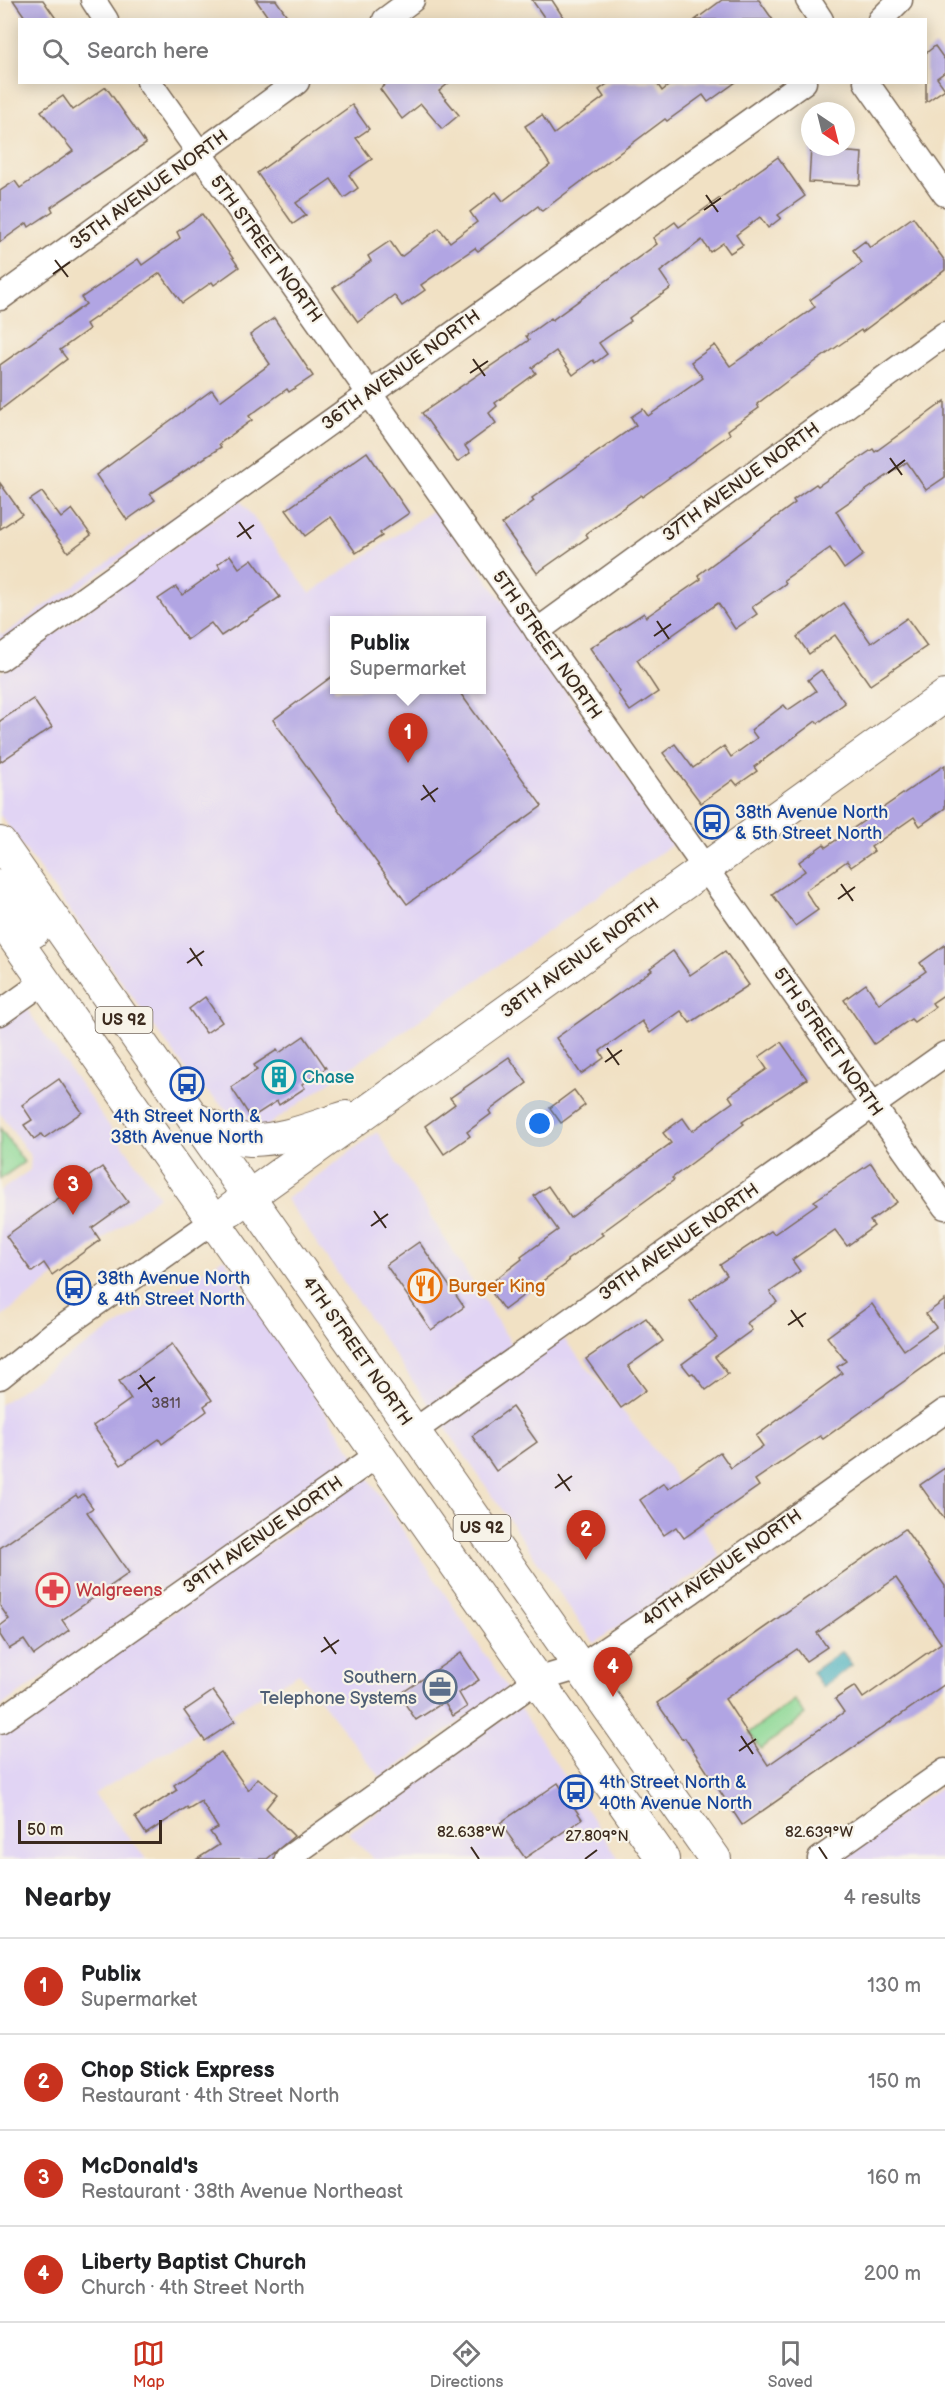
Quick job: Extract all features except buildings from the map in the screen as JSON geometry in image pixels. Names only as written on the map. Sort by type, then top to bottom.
[{"type":"main road","name":"38TH AVENUE NORTH","points":[[215,1220],[945,696]]},
{"type":"main road","name":"4TH STREET NORTH","points":[[0,843],[715,1859]]},
{"type":"main road","points":[[0,886],[51,957],[64,961],[80,956]]},
{"type":"main road","name":"US 92","points":[[0,918],[215,1220],[663,1859]]},
{"type":"main road","points":[[192,1117],[224,1133],[249,1140],[272,1138],[367,1111]]},
{"type":"main road","points":[[379,1454],[403,1459],[466,1540],[481,1551],[506,1562]]},
{"type":"main road","points":[[636,1822],[674,1841],[687,1859]]},
{"type":"street","points":[[93,0],[105,18]]},
{"type":"street","points":[[388,18],[412,0]]},
{"type":"street","points":[[808,0],[820,18]]},
{"type":"street","points":[[882,18],[900,0]]},
{"type":"street","name":"5TH STREET NORTH","points":[[150,84],[704,868],[789,984],[871,1106],[945,1208]]},
{"type":"street","name":"35TH AVENUE NORTH","points":[[0,298],[294,84]]},
{"type":"street","name":"36TH AVENUE NORTH","points":[[0,659],[801,84]]},
{"type":"street","points":[[867,84],[945,194]]},
{"type":"street","name":"37TH AVENUE NORTH","points":[[537,631],[945,334]]},
{"type":"street","points":[[0,1013],[45,981]]},
{"type":"street","name":"39TH AVENUE NORTH","points":[[414,1431],[945,1054]]},
{"type":"street","points":[[0,1377],[53,1334],[215,1220]]},
{"type":"street","name":"40TH AVENUE NORTH","points":[[287,1859],[537,1680],[580,1667],[692,1591],[945,1411]]},
{"type":"street","name":"39TH AVENUE NORTH","points":[[0,1721],[379,1454]]},
{"type":"street","points":[[820,1859],[945,1771]]},
{"type":"shaded area","points":[[226,480],[227,482],[0,645],[0,632],[3,635]]},
{"type":"shaded area","points":[[240,500],[310,593],[437,508],[673,844],[264,1128],[247,1128],[192,1078],[0,815],[0,673]]},
{"type":"shaded area","points":[[26,1008],[159,1196],[0,1318],[0,1191],[30,1170],[31,1157],[0,1113],[0,1026]]},
{"type":"shaded area","points":[[377,1132],[513,1346],[430,1406],[286,1199]]},
{"type":"shaded area","points":[[224,1258],[355,1457],[0,1707],[0,1405],[61,1361]]},
{"type":"shaded area","points":[[563,1338],[669,1468],[720,1557],[594,1643],[443,1424]]},
{"type":"shaded area","points":[[367,1476],[507,1688],[381,1778],[299,1673],[94,1794],[146,1859],[0,1859],[0,1735]]},
{"type":"shaded area","points":[[519,1707],[619,1859],[373,1859],[348,1833],[397,1799],[395,1796]]},
{"type":"shaded area","points":[[945,1784],[945,1859],[839,1859]]},
{"type":"green space","points":[[0,1128],[24,1162],[0,1179]]},
{"type":"green space","points":[[794,1700],[805,1715],[761,1749],[749,1733]]},
{"type":"water","points":[[842,1651],[852,1665],[822,1687],[812,1672]]},
{"type":"place","name":"Publix","points":[[408,763]]},
{"type":"place","name":"38th Avenue North & 5th Street North","points":[[712,822]]},
{"type":"place","name":"Chase","points":[[279,1077]]},
{"type":"place","name":"4th Street North & 38th Avenue North","points":[[187,1084]]},
{"type":"place","name":"McDonald's","points":[[73,1215]]},
{"type":"place","name":"Burger King","points":[[425,1286]]},
{"type":"place","name":"38th Avenue North & 4th Street North","points":[[74,1288]]},
{"type":"place","name":"Chop Stick Express","points":[[586,1560]]},
{"type":"place","name":"Walgreens","points":[[53,1590]]},
{"type":"place","name":"Southern Telephone Systems","points":[[440,1687]]},
{"type":"place","name":"Liberty Baptist Church","points":[[613,1697]]},
{"type":"place","name":"4th Street North & 40th Avenue North","points":[[576,1792]]}]
